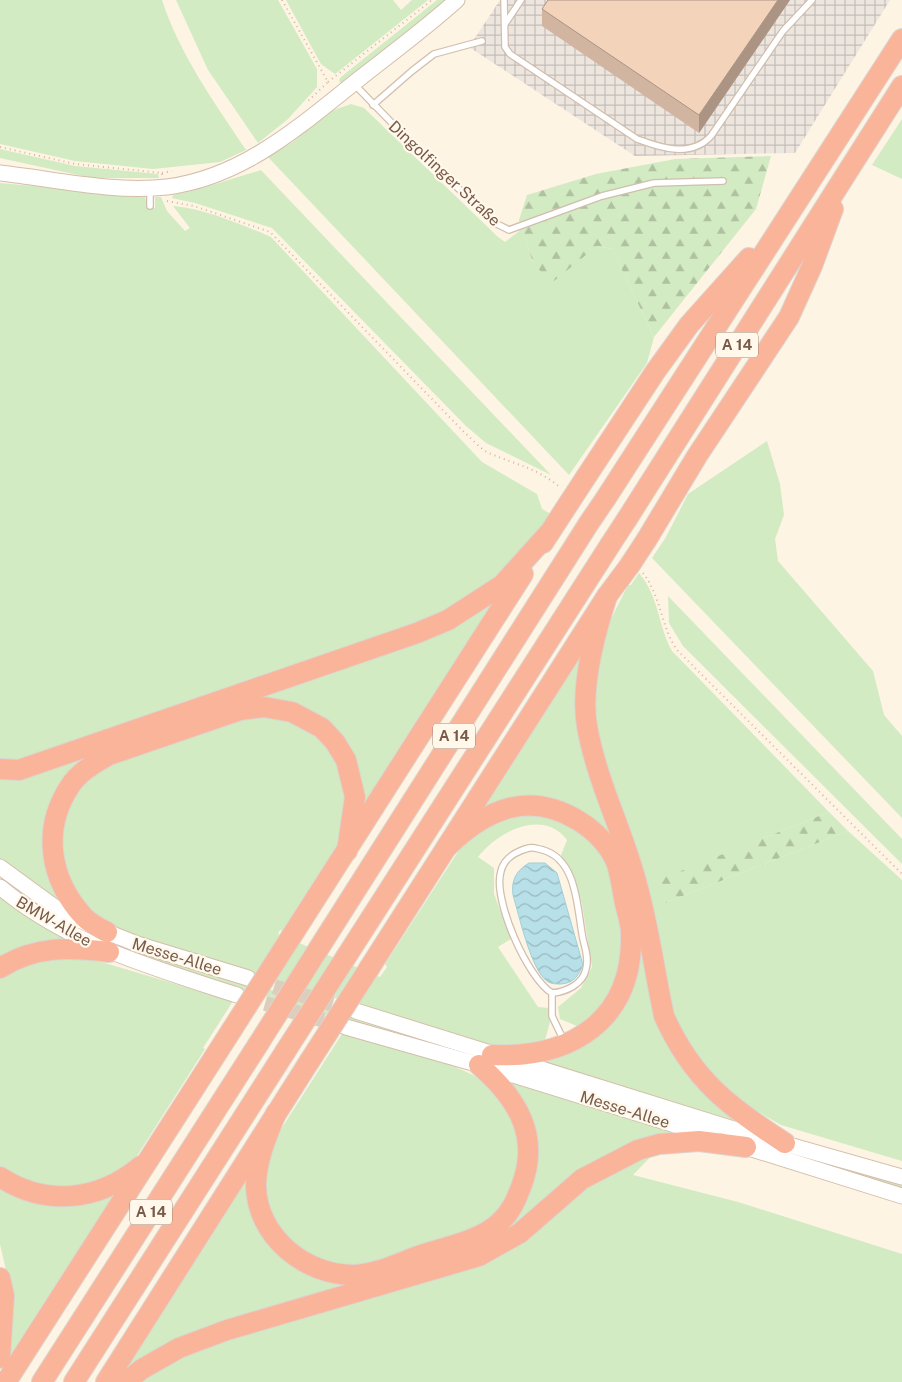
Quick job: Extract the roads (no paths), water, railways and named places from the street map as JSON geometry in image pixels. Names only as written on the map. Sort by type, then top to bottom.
[{"type":"highway","name":"A 14","points":[[42,1382],[589,523],[902,39]]},
{"type":"highway","name":"A 14","points":[[74,1382],[902,86]]},
{"type":"highway","points":[[106,1382],[607,596],[637,570],[647,539],[697,456],[789,317],[812,266],[847,172]]},
{"type":"highway","points":[[6,1382],[549,533],[566,496],[586,477],[655,372],[689,325],[784,220]]},
{"type":"highway","points":[[0,769],[20,770],[417,633],[448,620],[502,585],[549,533]]},
{"type":"highway","points":[[607,596],[591,654],[588,678],[587,724],[597,769],[634,875],[664,1016],[674,1038],[698,1074],[734,1109],[785,1143]]},
{"type":"highway","points":[[108,942],[85,918],[62,887],[51,847],[54,822],[70,786],[90,767],[109,755],[240,710],[264,707],[292,712],[322,728],[335,742],[346,760],[355,797],[347,851]]},
{"type":"highway","points":[[276,1113],[261,1155],[256,1184],[260,1209],[268,1227],[289,1252],[313,1266],[344,1274],[368,1273],[481,1235],[500,1222],[515,1205],[529,1168],[527,1132],[513,1101],[486,1060],[541,1053],[566,1045],[592,1029],[606,1014],[616,999],[629,966],[631,932],[616,862],[595,831],[561,810],[524,805],[503,808],[480,819],[447,847]]},
{"type":"highway","points":[[0,968],[33,952],[108,942]]},
{"type":"highway","points":[[126,1382],[142,1369],[179,1348],[227,1330],[479,1256],[520,1233],[582,1179],[638,1150],[659,1144],[699,1141],[746,1147]]},
{"type":"highway","points":[[0,1177],[34,1194],[67,1198],[85,1195],[101,1189],[134,1172],[147,1162]]},
{"type":"highway","points":[[0,1278],[4,1296],[0,1358]]},
{"type":"main road","points":[[0,173],[96,185],[157,187],[197,181],[231,169],[288,135],[457,0]]},
{"type":"main road","name":"BMW-Allee","points":[[0,867],[108,942]]},
{"type":"main road","name":"BMW-Allee","points":[[0,887],[12,897],[76,936],[108,942]]},
{"type":"main road","name":"Messe-Allee","points":[[108,942],[248,978]]},
{"type":"main road","name":"Messe-Allee","points":[[108,942],[237,995]]},
{"type":"main road","name":"Messe-Allee","points":[[356,1011],[486,1060],[746,1147],[902,1196]]},
{"type":"main road","name":"Messe-Allee","points":[[346,1027],[486,1060],[902,1177]]},
{"type":"lane","points":[[504,0],[505,47],[510,54],[637,138],[651,144],[682,150],[703,145],[783,31],[812,0]]},
{"type":"lane","points":[[505,24],[522,0]]},
{"type":"lane","points":[[373,105],[434,54],[482,40]]},
{"type":"lane","name":"Dingolfinger Straße","points":[[354,83],[373,105],[495,223],[509,230],[602,196],[654,183],[723,181]]},
{"type":"lane","points":[[150,206],[157,187]]},
{"type":"lane","points":[[532,847],[553,853],[564,865],[571,880],[578,906],[587,955],[586,969],[580,982],[570,988],[552,993],[542,987],[533,973],[508,924],[501,904],[501,870],[514,853],[532,847]]},
{"type":"lane","points":[[552,993],[552,1016],[566,1045]]},
{"type":"water","points":[[529,863],[545,863],[557,873],[583,965],[577,976],[569,982],[557,984],[547,981],[536,966],[526,941],[513,895],[513,885],[515,876]]},
{"type":"tunnel","points":[[252,980],[352,1010]]},
{"type":"tunnel","points":[[243,997],[343,1026]]}]
